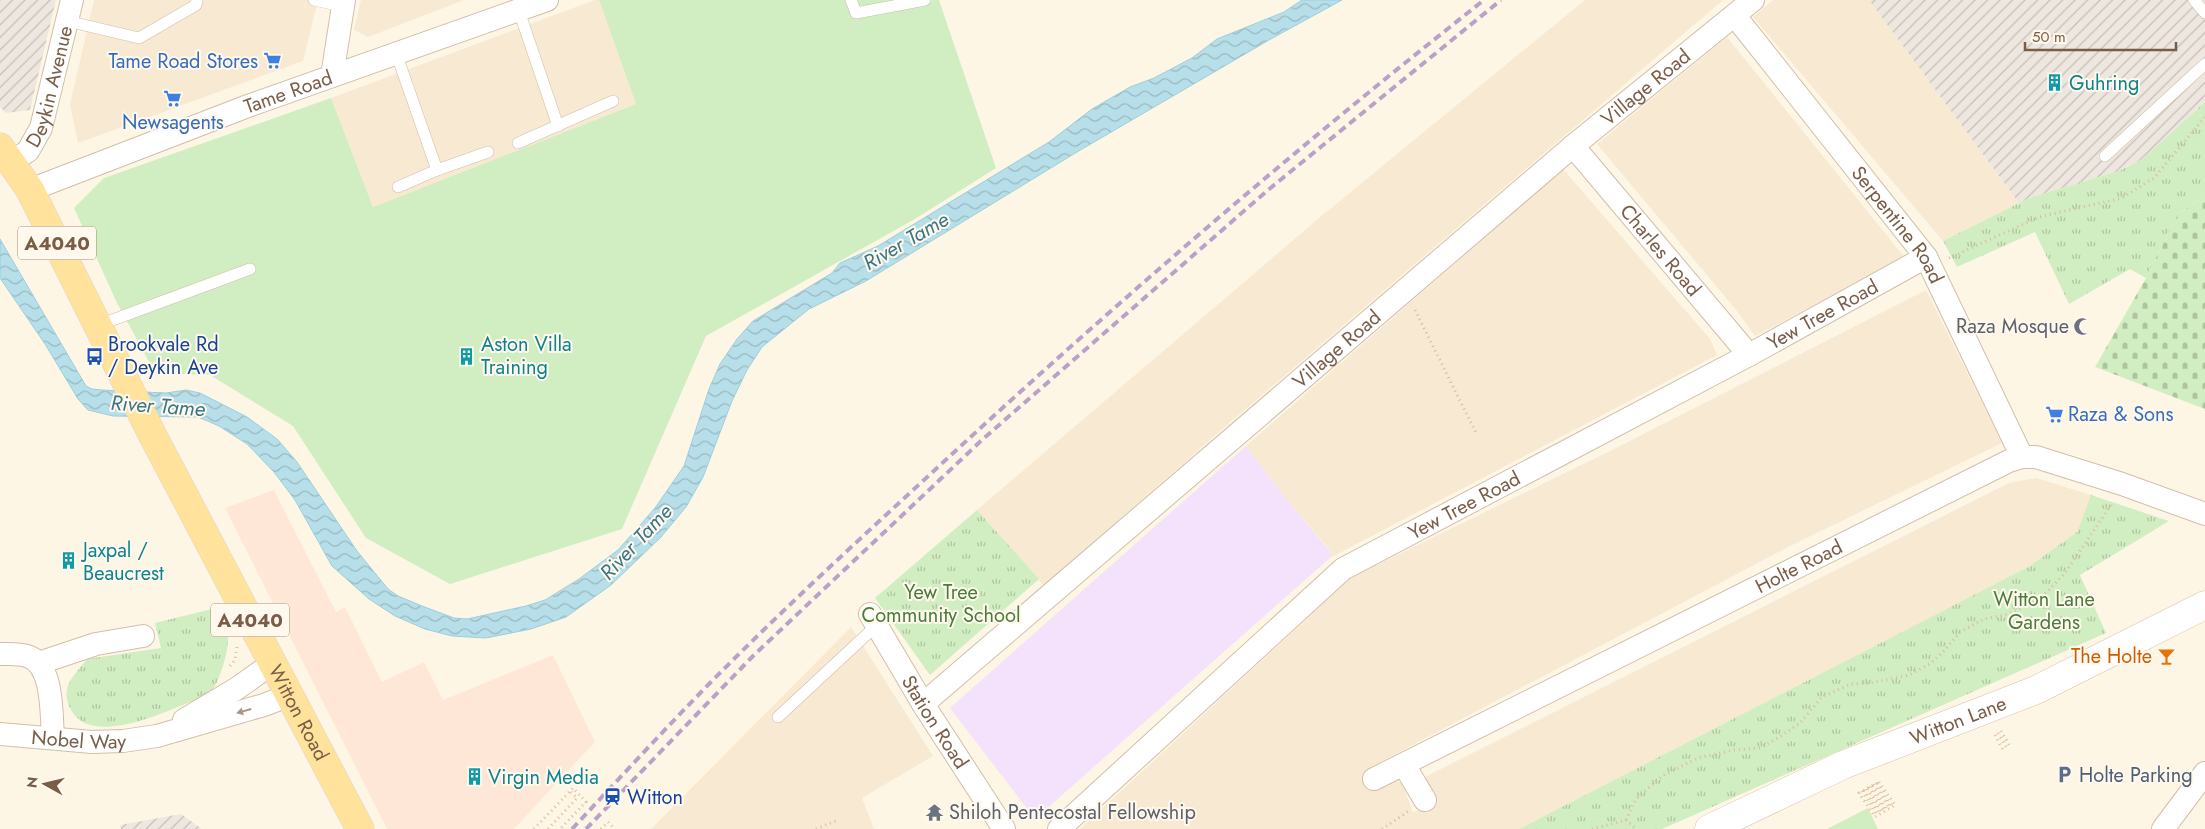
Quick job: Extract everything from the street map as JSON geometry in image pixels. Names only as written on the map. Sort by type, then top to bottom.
[{"type":"main road","name":"A4040","points":[[6,155],[30,190],[104,334]]},
{"type":"main road","name":"Witton Road","points":[[104,334],[154,438],[360,829]]},
{"type":"main road","name":"Witton Lane","points":[[1709,829],[1843,765],[2036,690],[2205,605]]},
{"type":"street","name":"Tame Road","points":[[30,190],[248,106],[547,0]]},
{"type":"street","name":"Village Road","points":[[923,704],[1573,146],[1753,0]]},
{"type":"street","points":[[332,76],[343,3]]},
{"type":"street","name":"Deykin Avenue","points":[[6,155],[28,151],[41,128],[69,10]]},
{"type":"street","name":"Serpentine Road","points":[[1735,16],[1928,261],[2022,457]]},
{"type":"street","name":"Charles Road","points":[[1573,146],[1749,356]]},
{"type":"street","name":"Yew Tree Road","points":[[1059,829],[1344,568],[1928,261]]},
{"type":"street","name":"Holte Road","points":[[1374,779],[2009,461],[2022,457],[2036,457],[2122,484],[2205,514]]},
{"type":"street","name":"Station Road","points":[[874,620],[923,704],[1004,829]]},
{"type":"street","points":[[39,663],[96,644],[143,636]]},
{"type":"street","points":[[0,654],[16,653],[29,656],[39,663],[46,677],[50,694],[53,737]]},
{"type":"street","name":"Nobel Way","points":[[157,736],[236,689],[273,663]]},
{"type":"street","name":"Nobel Way","points":[[0,734],[53,737],[92,742],[157,736],[264,705],[290,695]]},
{"type":"street","points":[[1404,765],[1425,800]]},
{"type":"street","points":[[2163,829],[2205,773]]},
{"type":"lane","points":[[69,10],[139,38],[196,5],[197,0]]},
{"type":"lane","points":[[314,0],[343,3]]},
{"type":"lane","points":[[851,0],[856,13],[925,0]]},
{"type":"lane","points":[[2194,0],[2205,13]]},
{"type":"lane","points":[[519,11],[558,126]]},
{"type":"lane","points":[[396,53],[437,170]]},
{"type":"lane","points":[[2105,156],[2205,64]]},
{"type":"lane","points":[[518,143],[613,101]]},
{"type":"lane","points":[[398,187],[437,170],[488,152]]},
{"type":"lane","points":[[104,334],[250,269]]},
{"type":"lane","points":[[778,717],[874,620]]},
{"type":"path","points":[[1928,261],[2039,217],[2122,198],[2154,178],[2205,117]]},
{"type":"path","points":[[1404,292],[1410,300],[1477,435]]},
{"type":"path","points":[[1626,820],[1636,799],[1662,776],[1698,758],[1734,750],[1760,748],[1800,723],[1822,697],[1851,684],[1870,683],[1909,675],[1930,664],[1960,632],[1984,619],[2008,614],[2027,606],[2047,592],[2065,573],[2117,497],[2122,484]]},
{"type":"path","points":[[2008,750],[1998,733],[2008,750]]},
{"type":"path","points":[[1869,787],[1879,782],[1895,805],[1885,811]]},
{"type":"path","points":[[1869,787],[1885,811]]},
{"type":"path","points":[[1869,787],[1885,811]]},
{"type":"path","points":[[534,829],[573,788],[586,802],[560,829]]},
{"type":"path","points":[[548,829],[577,798],[570,791]]},
{"type":"path","points":[[1382,829],[1425,800]]},
{"type":"path","points":[[816,829],[838,820]]},
{"type":"path","points":[[1592,829],[1626,820]]},
{"type":"path","points":[[1626,820],[1636,829]]},
{"type":"path","points":[[600,829],[608,822],[616,829]]},
{"type":"path","points":[[1613,829],[1615,822]]},
{"type":"shaded area","points":[[0,0],[56,0],[30,110],[6,113],[0,107]]},
{"type":"shaded area","points":[[94,0],[318,0],[303,61],[78,143],[70,104]]},
{"type":"shaded area","points":[[361,0],[464,0],[368,37],[354,30]]},
{"type":"shaded area","points":[[599,0],[636,104],[373,207],[331,98]]},
{"type":"shaded area","points":[[1585,0],[1723,0],[1227,425],[1044,586],[977,510],[1319,218]]},
{"type":"shaded area","points":[[1773,0],[1869,0],[2019,203],[1943,241],[1753,17]]},
{"type":"shaded area","points":[[1869,0],[2205,0],[2205,102],[2141,160],[2119,171],[2029,198],[2019,203]]},
{"type":"shaded area","points":[[1727,37],[1905,258],[1755,336],[1737,311],[1597,144]]},
{"type":"shaded area","points":[[1563,169],[1710,339],[1717,355],[1330,558],[1330,550],[1287,500],[1246,446]]},
{"type":"shaded area","points":[[1926,290],[2002,443],[1786,548],[1365,770],[1374,790],[1394,780],[1402,783],[1413,813],[1434,800],[1425,777],[2009,483],[2036,478],[2091,495],[2077,532],[2030,566],[1519,829],[1080,829],[1352,577],[1610,451]]},
{"type":"shaded area","points":[[1246,446],[1287,500],[1330,551],[1330,558],[1035,819],[950,708]]},
{"type":"shaded area","points":[[274,490],[336,612],[345,607],[382,682],[424,662],[443,700],[553,655],[595,742],[514,829],[387,829],[225,508]]},
{"type":"shaded area","points":[[851,627],[933,756],[862,798],[874,829],[651,829]]},
{"type":"shaded area","points":[[181,814],[202,829],[121,829],[120,825]]},
{"type":"green space","points":[[599,0],[939,0],[996,168],[915,219],[706,336],[622,529],[450,584],[366,538],[293,426],[210,375],[155,373],[117,303],[74,208],[104,178],[331,98],[373,207],[636,104]]},
{"type":"green space","points":[[2205,102],[2205,196],[2178,214],[2146,278],[2130,269],[2069,304],[2035,232],[1957,267],[1943,241],[2029,198],[2119,171],[2141,160]]},
{"type":"green space","points":[[2205,196],[2205,409],[2095,367],[2146,278],[2178,214]]},
{"type":"green space","name":"Witton Lane Gardens","points":[[2091,495],[2169,521],[2080,575],[2106,633],[1662,829],[1519,829],[2030,566],[2077,532]]},
{"type":"green space","name":"Yew Tree Community School","points":[[977,510],[1039,579],[930,675],[875,598]]},
{"type":"green space","points":[[220,607],[228,637],[227,649],[218,680],[207,696],[158,715],[124,725],[107,727],[92,725],[79,719],[70,708],[67,700],[68,687],[73,676],[87,659],[161,648],[155,623]]},
{"type":"green space","points":[[1868,808],[1878,829],[1827,829]]},
{"type":"water","name":"River Tame","points":[[1302,0],[1342,0],[1269,40],[1077,152],[866,281],[809,309],[762,347],[747,370],[732,401],[703,477],[686,507],[661,537],[611,585],[566,617],[531,629],[486,638],[452,636],[425,629],[395,616],[369,599],[332,566],[295,500],[274,472],[247,444],[219,426],[198,417],[113,416],[88,410],[78,399],[45,344],[0,278],[0,239],[86,386],[101,390],[166,393],[186,390],[200,393],[247,417],[277,439],[297,462],[357,551],[388,589],[398,596],[422,606],[454,618],[467,619],[545,600],[579,579],[618,550],[655,508],[684,466],[709,389],[720,364],[737,339],[753,321],[832,273],[840,263],[878,246],[1049,142],[1092,109],[1130,87],[1154,78],[1192,58],[1217,39],[1284,12]]},
{"type":"railway","points":[[572,829],[761,632],[1060,356],[1269,175],[1484,0]]},
{"type":"railway","points":[[586,829],[753,656],[983,439],[1268,190],[1501,0]]},
{"type":"place","name":"Tame Road Stores","points":[[272,61]]},
{"type":"place","name":"Guhring","points":[[2055,83]]},
{"type":"place","name":"Newsagents","points":[[173,98]]},
{"type":"place","name":"Raza Mosque","points":[[2083,326]]},
{"type":"place","name":"Brookvale Rd / Deykin Ave","points":[[94,356]]},
{"type":"place","name":"Aston Villa Training","points":[[467,356]]},
{"type":"place","name":"Raza & Sons","points":[[2054,414]]},
{"type":"place","name":"Jaxpal / Beaucrest","points":[[69,561]]},
{"type":"place","name":"The Holte","points":[[2166,656]]},
{"type":"place","name":"Holte Parking","points":[[2065,775]]},
{"type":"place","name":"Virgin Media","points":[[474,777]]},
{"type":"place","name":"Witton","points":[[613,797]]},
{"type":"place","name":"Shiloh Pentecostal Fellowship","points":[[935,812]]}]
